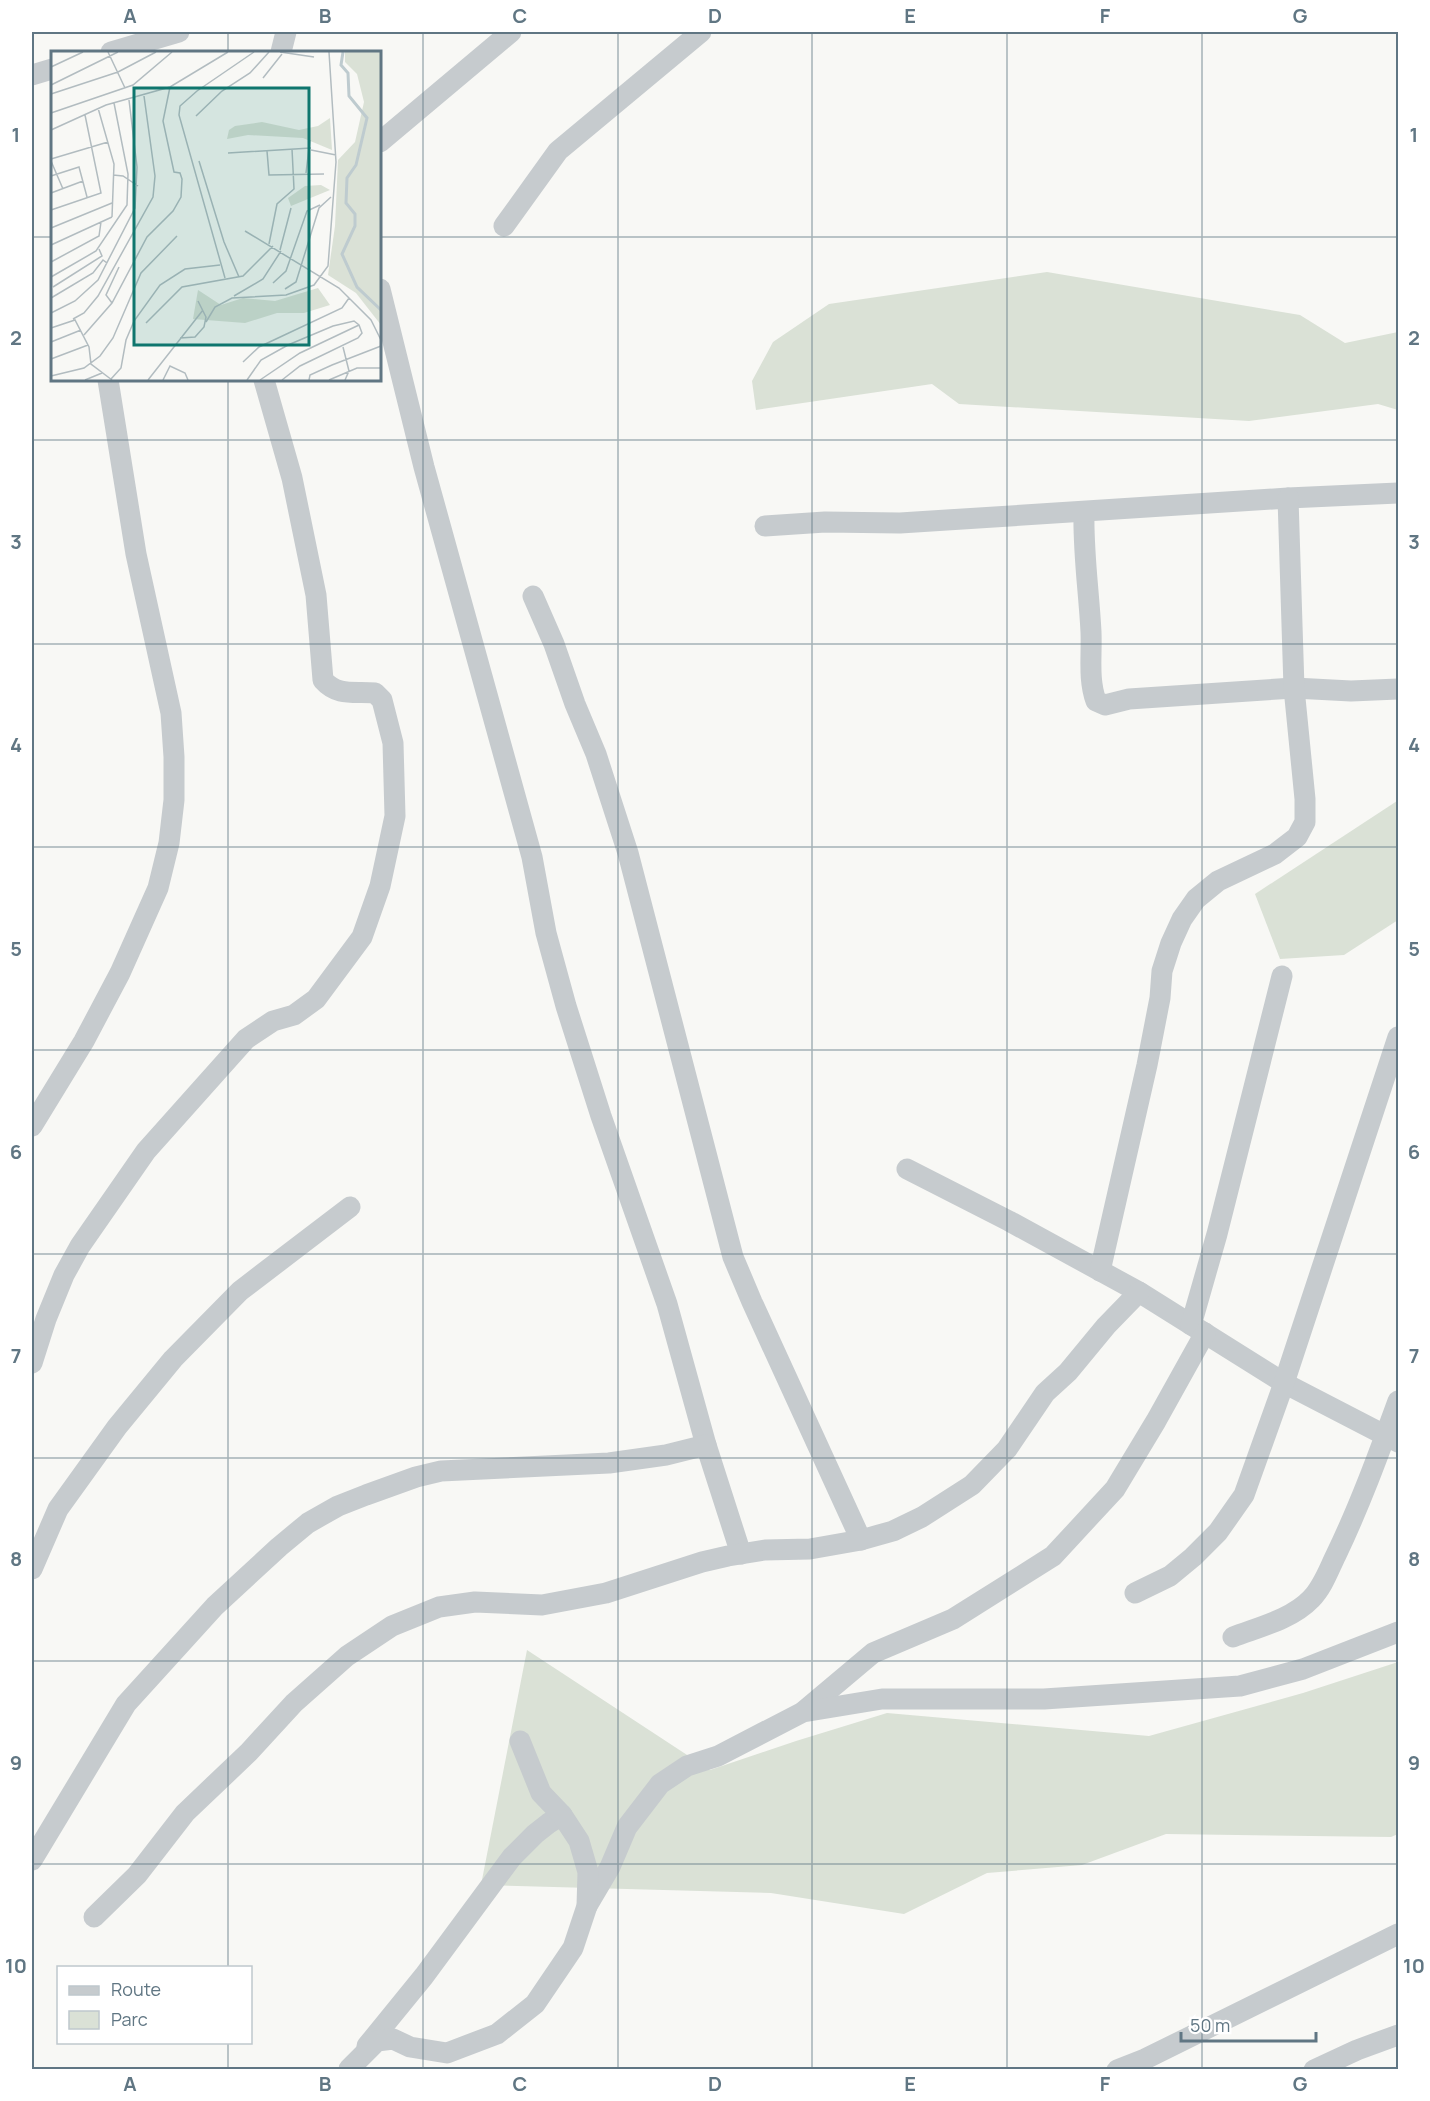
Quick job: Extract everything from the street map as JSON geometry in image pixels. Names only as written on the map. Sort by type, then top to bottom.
[{"type":"street","points":[[114,51],[179,32]]},
{"type":"street","points":[[281,51],[286,32]]},
{"type":"street","points":[[381,141],[511,32]]},
{"type":"street","points":[[504,226],[558,152],[701,32]]},
{"type":"street","points":[[32,75],[51,69]]},
{"type":"street","points":[[381,294],[424,467],[532,857],[546,933],[566,1006],[601,1116],[667,1304],[706,1445],[741,1554]]},
{"type":"street","points":[[32,1126],[84,1041],[120,974],[158,888],[169,843],[174,800],[171,713],[136,554],[108,381]]},
{"type":"street","points":[[32,1362],[64,1275],[80,1246],[146,1151],[246,1039],[273,1021],[294,1015],[316,999],[362,937],[380,886],[395,816],[393,743],[382,700],[375,693],[346,693],[331,689],[323,680],[316,595],[292,478],[264,381]]},
{"type":"street","points":[[765,526],[825,522],[900,523],[1398,493]]},
{"type":"street","points":[[1100,1271],[1147,1065],[1160,998],[1162,971],[1170,943],[1182,919],[1196,899],[1218,881],[1275,854],[1297,837],[1305,822],[1305,799],[1294,688],[1288,498]]},
{"type":"street","points":[[1084,512],[1083,535],[1091,631],[1092,688],[1096,701],[1105,705],[1129,699],[1294,688],[1351,691],[1398,689]]},
{"type":"street","points":[[533,596],[596,754],[628,853],[734,1257],[752,1302],[861,1540]]},
{"type":"street","points":[[348,2069],[377,2041],[393,2039],[410,2047],[447,2053],[497,2034],[535,2004],[573,1948],[587,1906],[610,1867],[627,1827],[660,1784],[687,1766],[718,1756],[803,1712],[873,1653],[953,1619],[1053,1556],[1114,1489],[1156,1421],[1198,1329],[1217,1234],[1282,976]]},
{"type":"street","points":[[1135,1593],[1170,1576],[1193,1557],[1218,1532],[1244,1495],[1284,1383],[1398,1037]]},
{"type":"street","points":[[907,1169],[1010,1221],[1139,1292],[1284,1383],[1392,1439]]},
{"type":"street","points":[[32,1569],[58,1509],[117,1427],[173,1359],[240,1290],[350,1207]]},
{"type":"street","points":[[94,1917],[136,1875],[185,1813],[249,1752],[294,1703],[347,1656],[392,1626],[439,1607],[475,1602],[543,1605],[606,1593],[702,1562],[765,1550],[810,1549],[861,1540],[893,1531],[922,1517],[972,1485],[1007,1449],[1045,1392],[1068,1372],[1106,1326],[1139,1292]]},
{"type":"street","points":[[1233,1637],[1297,1610],[1312,1599],[1324,1580],[1392,1439],[1398,1401]]},
{"type":"street","points":[[32,1860],[126,1704],[215,1606],[308,1523],[338,1506],[366,1495],[441,1471],[609,1463],[666,1455],[706,1445]]},
{"type":"street","points":[[803,1712],[882,1699],[1044,1699],[1240,1686],[1303,1669],[1398,1632]]},
{"type":"street","points":[[520,1742],[541,1793],[562,1815],[579,1841],[588,1872],[587,1906]]},
{"type":"street","points":[[348,2069],[424,1976],[512,1857],[535,1834],[562,1815]]},
{"type":"street","points":[[1117,2070],[1145,2059],[1398,1934]]},
{"type":"street","points":[[1314,2070],[1357,2050],[1398,2035]]},
{"type":"green space","points":[[1047,272],[1300,315],[1345,343],[1398,332],[1398,410],[1378,404],[1249,421],[959,404],[932,384],[756,410],[752,381],[773,342],[829,304]]},
{"type":"green space","points":[[1397,801],[1398,920],[1344,955],[1280,959],[1255,894]]},
{"type":"green space","points":[[527,1650],[710,1770],[887,1713],[1149,1736],[1303,1693],[1398,1662],[1398,1834],[1391,1837],[1166,1834],[1082,1865],[987,1873],[904,1914],[771,1893],[481,1885]]}]
